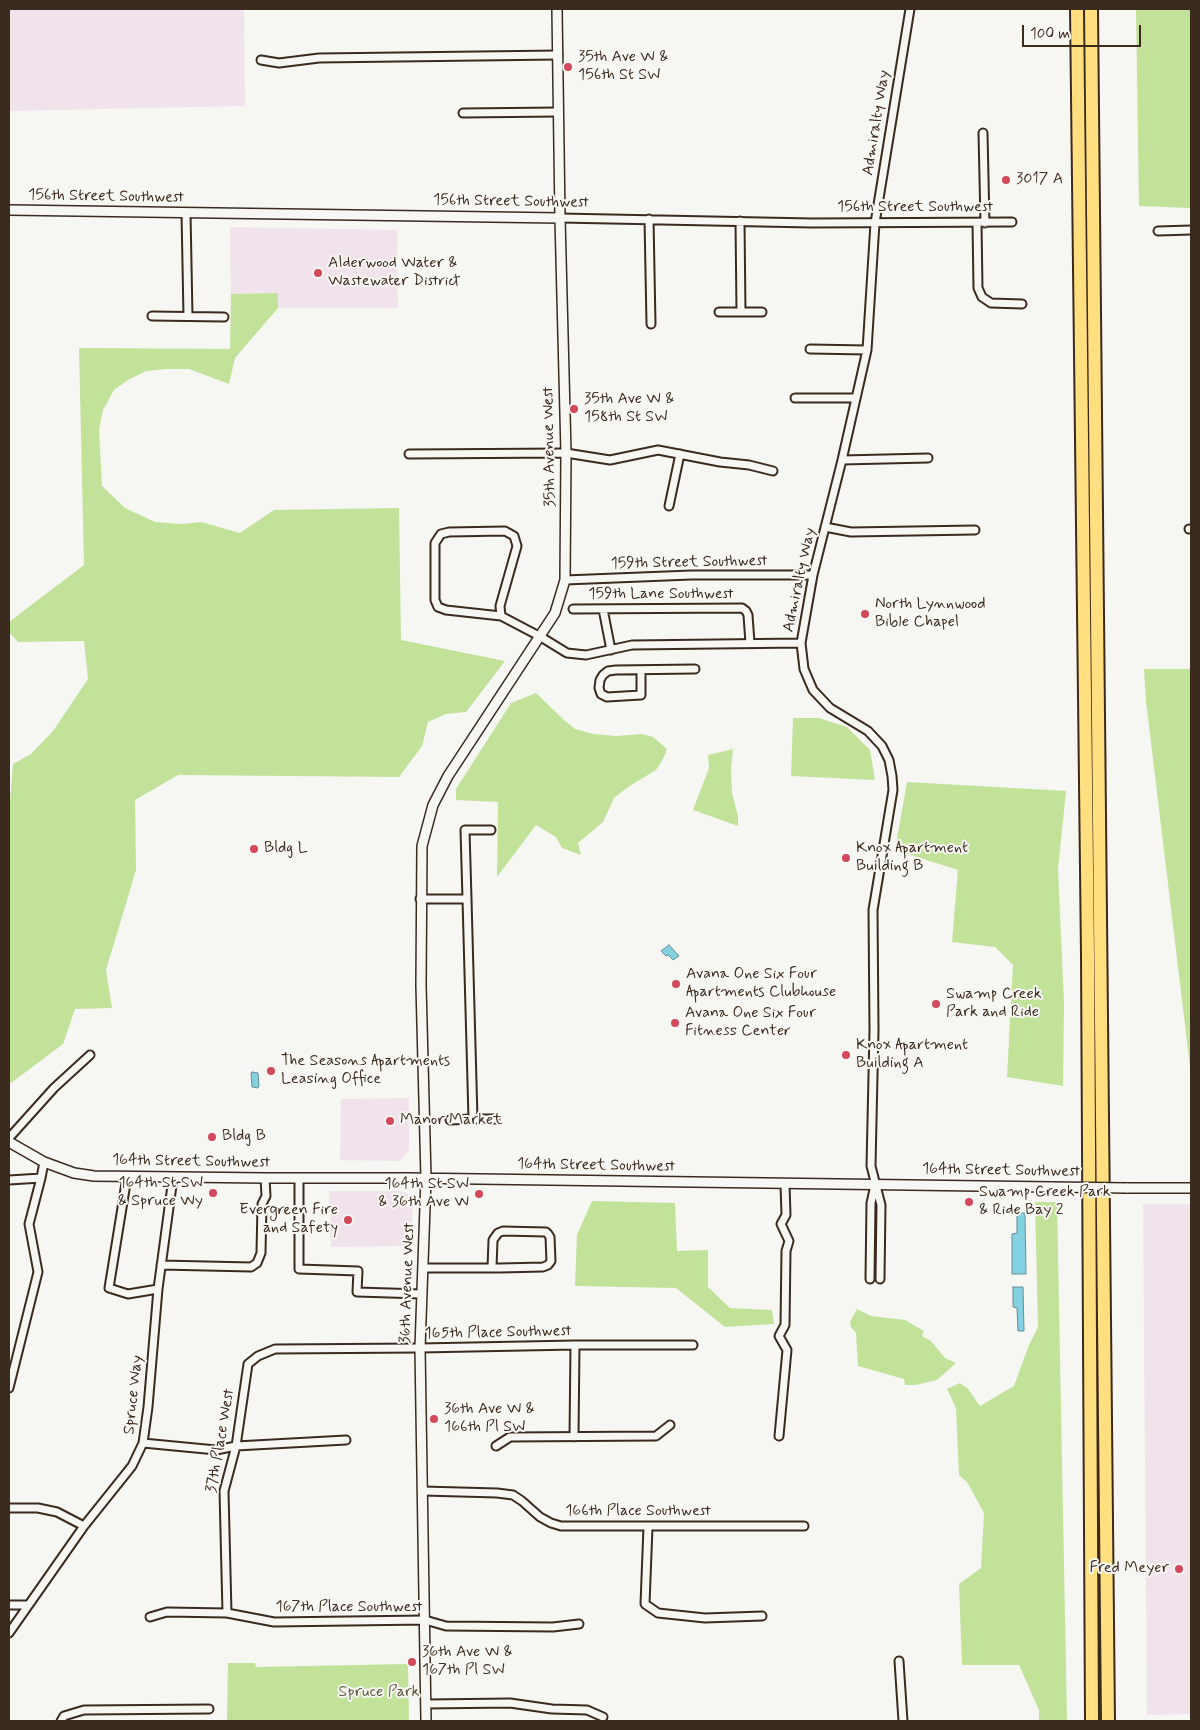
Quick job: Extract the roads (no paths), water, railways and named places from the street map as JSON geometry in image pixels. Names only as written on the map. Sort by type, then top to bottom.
[{"type":"highway","points":[[1076,9],[1088,965],[1092,1721]]},
{"type":"highway","points":[[1091,9],[1108,1721]]},
{"type":"street","name":"35th Avenue West","points":[[422,846],[433,805],[448,776],[556,613],[565,580],[566,453],[557,9]]},
{"type":"street","name":"Admiralty Way","points":[[875,1185],[871,1166],[874,1039],[873,910],[893,790],[892,776],[889,760],[882,746],[868,731],[830,708],[813,690],[804,669],[801,643],[813,575],[867,350],[875,223],[910,9]]},
{"type":"street","points":[[261,60],[279,63],[319,58],[558,55]]},
{"type":"street","points":[[463,113],[558,112]]},
{"type":"street","points":[[983,133],[985,223]]},
{"type":"street","name":"156th Street Southwest","points":[[9,210],[875,223],[1012,222]]},
{"type":"street","points":[[186,213],[188,316]]},
{"type":"street","points":[[649,219],[651,324]]},
{"type":"street","points":[[740,221],[741,312]]},
{"type":"street","points":[[977,223],[978,288],[982,297],[991,303],[1022,304]]},
{"type":"street","points":[[1158,231],[1191,230]]},
{"type":"street","points":[[719,312],[762,312]]},
{"type":"street","points":[[152,316],[224,317]]},
{"type":"street","points":[[810,349],[867,350]]},
{"type":"street","points":[[795,398],[856,398]]},
{"type":"street","points":[[409,454],[566,453],[610,460],[658,450],[749,464],[774,471]]},
{"type":"street","points":[[669,506],[680,454]]},
{"type":"street","points":[[842,460],[928,458]]},
{"type":"street","points":[[824,527],[851,532],[976,530]]},
{"type":"street","points":[[501,616],[500,606],[517,546],[514,536],[505,531],[449,532],[441,534],[436,544],[436,600],[438,607],[446,610],[501,616],[567,653],[586,655],[632,645],[801,643]]},
{"type":"street","name":"159th Street Southwest","points":[[565,580],[691,575],[813,575]]},
{"type":"street","name":"159th Lane Southwest","points":[[573,609],[742,608],[748,615],[750,643]]},
{"type":"street","points":[[603,609],[611,650]]},
{"type":"street","points":[[641,670],[641,696],[606,697],[601,694],[599,688],[600,680],[603,674],[608,671],[641,670],[695,669]]},
{"type":"street","points":[[473,1119],[465,830],[491,830]]},
{"type":"street","name":"36th Avenue West","points":[[422,846],[420,899],[421,1022],[426,1178],[420,1348],[426,1721]]},
{"type":"street","points":[[420,899],[467,899]]},
{"type":"street","points":[[9,1140],[54,1088],[90,1056]]},
{"type":"street","points":[[450,1120],[495,1119]]},
{"type":"street","name":"164th Street Southwest","points":[[9,1140],[44,1162],[74,1173],[94,1176],[173,1178],[426,1178],[1191,1188]]},
{"type":"street","points":[[9,1388],[38,1272],[29,1224],[44,1162]]},
{"type":"street","points":[[127,1177],[109,1288],[128,1294],[158,1289]]},
{"type":"street","points":[[9,1180],[41,1178]]},
{"type":"street","name":"Spruce Way","points":[[9,1633],[84,1526],[132,1466],[143,1443],[158,1289],[173,1178]]},
{"type":"street","points":[[161,1266],[251,1267],[256,1263],[261,1253],[262,1204],[266,1196],[265,1178]]},
{"type":"street","points":[[299,1178],[299,1269],[358,1271],[357,1292],[422,1294]]},
{"type":"street","points":[[779,1436],[787,1350],[779,1336],[785,1325],[786,1250],[789,1241],[781,1224],[786,1215],[785,1184]]},
{"type":"street","points":[[870,1278],[871,1203],[875,1185]]},
{"type":"street","points":[[875,1185],[881,1205],[880,1278]]},
{"type":"street","points":[[423,1268],[492,1268],[536,1267],[548,1265],[550,1261],[550,1237],[546,1232],[503,1231],[498,1233],[493,1240],[492,1268]]},
{"type":"street","points":[[574,1437],[576,1345]]},
{"type":"street","name":"165th Place Southwest","points":[[248,1364],[258,1356],[275,1349],[692,1345]]},
{"type":"street","name":"37th Place West","points":[[227,1613],[224,1491],[236,1446],[248,1364]]},
{"type":"street","points":[[496,1446],[510,1437],[656,1436],[670,1425]]},
{"type":"street","points":[[143,1443],[216,1450],[236,1446],[346,1440]]},
{"type":"street","name":"166th Place Southwest","points":[[422,1491],[513,1495],[540,1517],[560,1526],[804,1526]]},
{"type":"street","points":[[9,1508],[38,1508],[57,1512],[84,1526]]},
{"type":"street","points":[[648,1527],[646,1604],[658,1613],[705,1618],[762,1616]]},
{"type":"street","points":[[9,1605],[27,1605]]},
{"type":"street","name":"167th Place Southwest","points":[[150,1617],[167,1612],[227,1613],[274,1622],[425,1620],[446,1626],[553,1627],[579,1624]]},
{"type":"street","points":[[899,1661],[903,1721]]},
{"type":"street","points":[[426,1704],[510,1703],[552,1709],[587,1710],[603,1717]]},
{"type":"street","points":[[62,1719],[84,1710],[209,1709]]},
{"type":"water","points":[[669,945],[679,956],[673,960],[661,951]]},
{"type":"water","points":[[252,1072],[258,1073],[258,1088],[252,1087]]},
{"type":"water","points":[[1017,1213],[1025,1213],[1026,1274],[1012,1274],[1012,1234],[1017,1233]]},
{"type":"water","points":[[1013,1287],[1023,1287],[1024,1331],[1018,1331],[1017,1308],[1013,1307]]},
{"type":"place","name":"35th Ave W & 156th St SW","points":[[568,67]]},
{"type":"place","name":"3017 A","points":[[1006,180]]},
{"type":"place","name":"Alderwood Water & Wastewater District","points":[[318,273]]},
{"type":"place","name":"35th Ave W & 158th St SW","points":[[574,409]]},
{"type":"place","name":"North Lynnwood Bible Chapel","points":[[865,614]]},
{"type":"place","name":"Bldg L","points":[[254,849]]},
{"type":"place","name":"Knox Apartment Building B","points":[[846,858]]},
{"type":"place","name":"Avana One Six Four Apartments Clubhouse","points":[[676,984]]},
{"type":"place","name":"Swamp Creek Park and Ride","points":[[936,1004]]},
{"type":"place","name":"Avana One Six Four Fitness Center","points":[[675,1023]]},
{"type":"place","name":"Knox Apartment Building A","points":[[846,1055]]},
{"type":"place","name":"The Seasons Apartments Leasing Office","points":[[271,1071]]},
{"type":"place","name":"Manor Market","points":[[390,1121]]},
{"type":"place","name":"Bldg B","points":[[212,1137]]},
{"type":"place","name":"164th St SW & Spruce Wy","points":[[213,1193]]},
{"type":"place","name":"164th St SW & 36th Ave W","points":[[479,1194]]},
{"type":"place","name":"Swamp Creek Park & Ride Bay 2","points":[[969,1202]]},
{"type":"place","name":"Evergreen Fire and Safety","points":[[348,1220]]},
{"type":"place","name":"36th Ave W & 166th Pl SW","points":[[434,1419]]},
{"type":"place","name":"Fred Meyer","points":[[1179,1569]]},
{"type":"place","name":"36th Ave W & 167th Pl SW","points":[[412,1662]]},
{"type":"park label","name":"Spruce Park","points":[[379,1693]]}]
